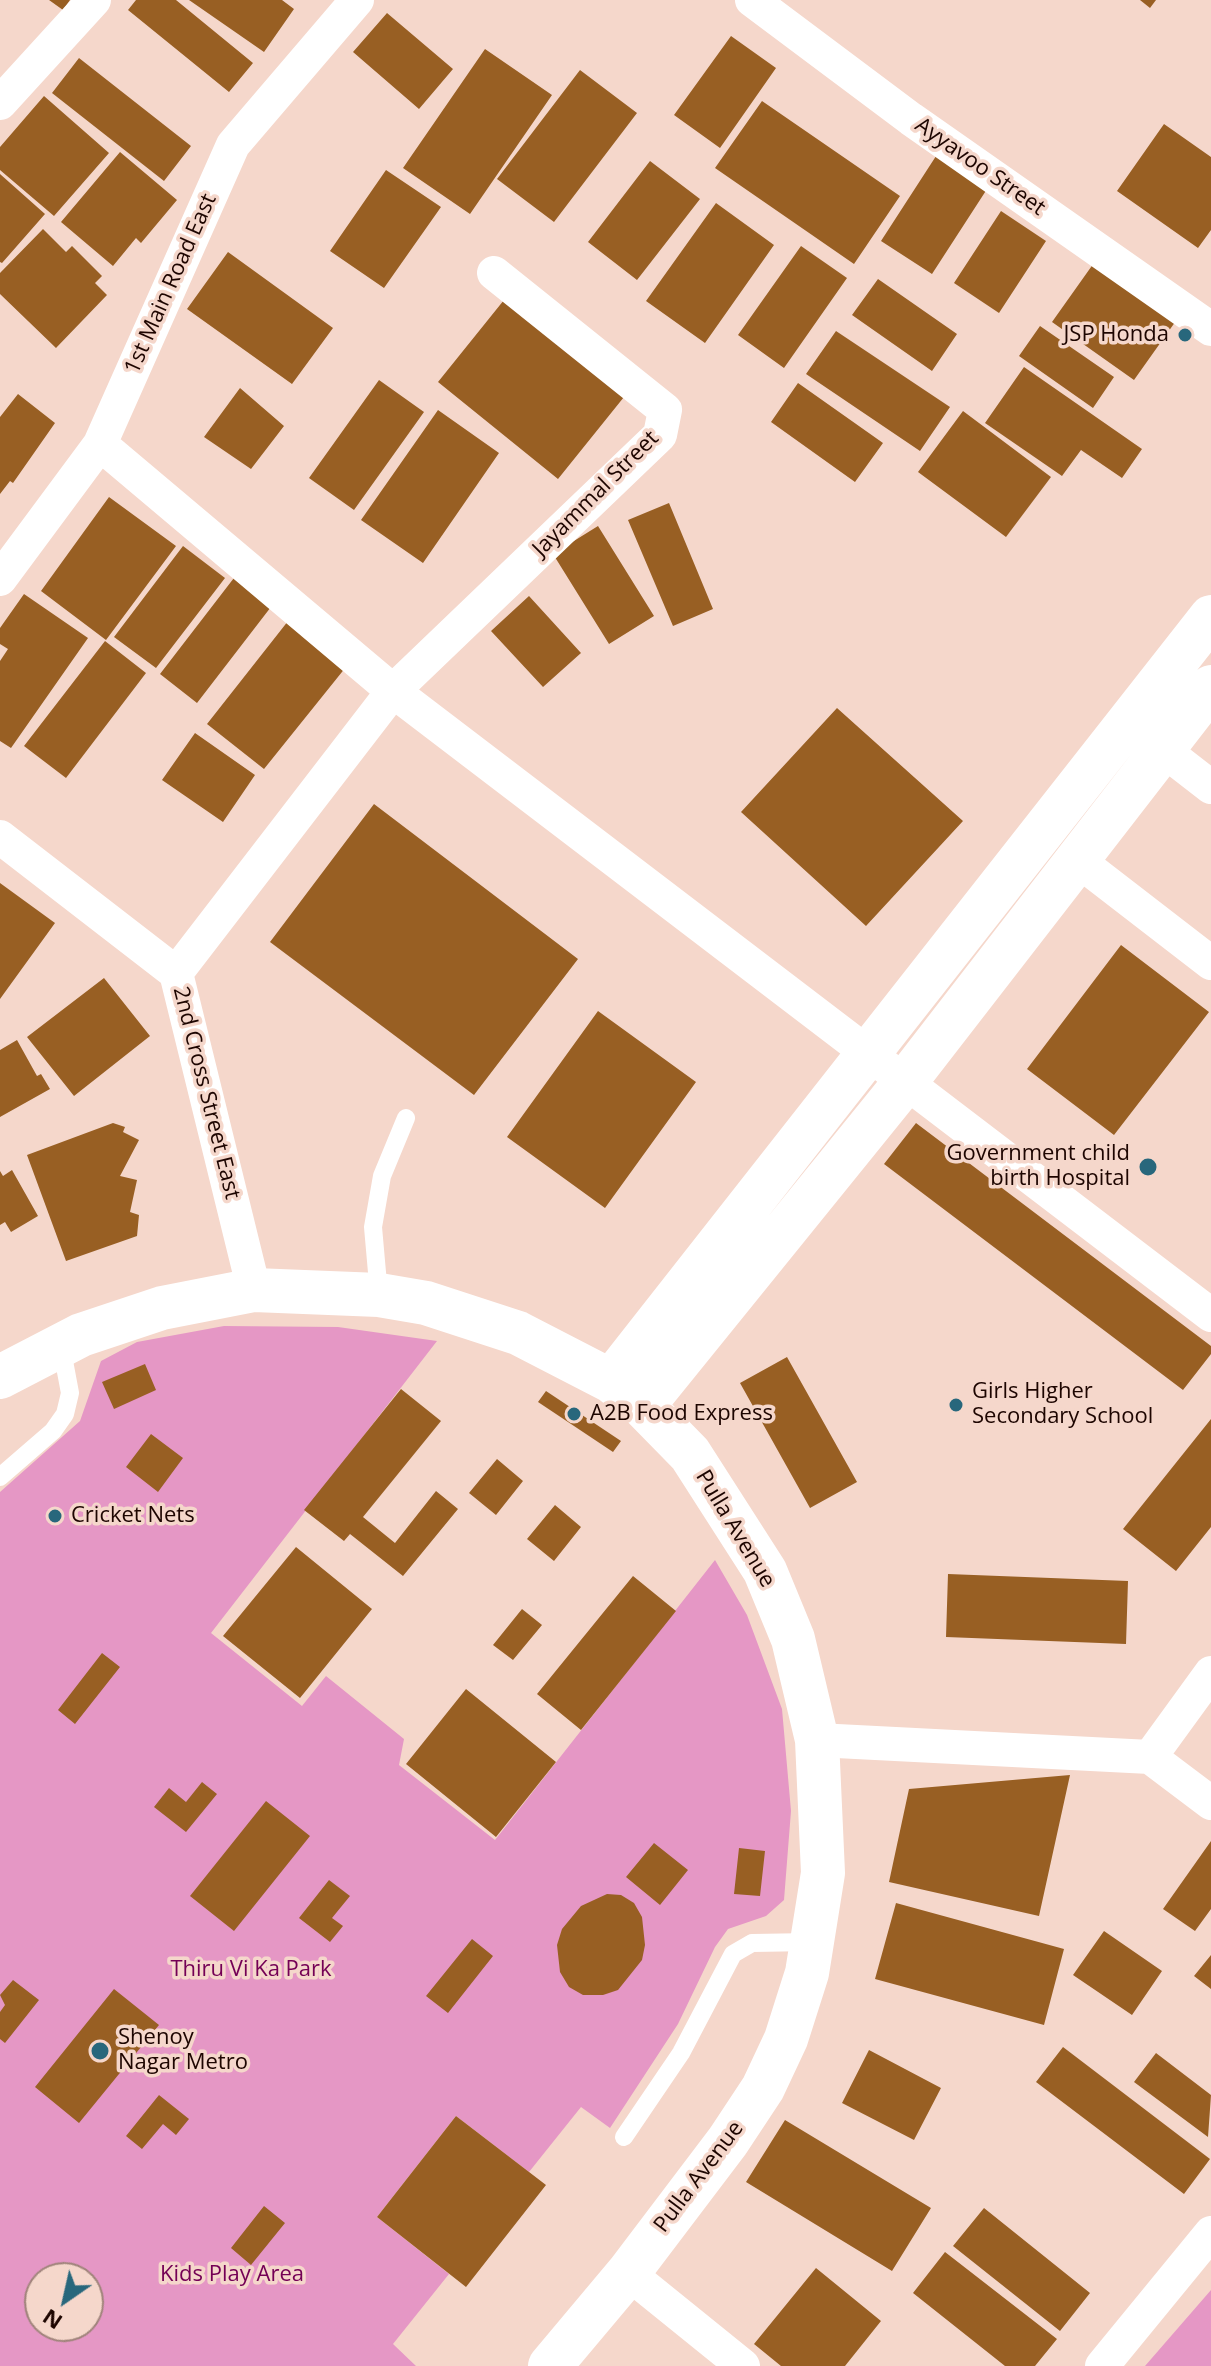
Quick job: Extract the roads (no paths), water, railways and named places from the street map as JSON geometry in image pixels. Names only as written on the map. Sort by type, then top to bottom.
[{"type":"street","points":[[0,103],[94,0]]},
{"type":"street","name":"1st Main Road East","points":[[0,579],[100,444],[233,145],[357,0]]},
{"type":"street","name":"Ayyavoo Street","points":[[752,0],[911,119],[1211,329]]},
{"type":"street","name":"Jayammal Street","points":[[393,691],[660,435],[665,410],[494,273]]},
{"type":"street","points":[[100,444],[393,691],[1211,1315]]},
{"type":"street","points":[[627,1393],[869,1053],[1211,617]]},
{"type":"street","points":[[627,1393],[906,1081],[1075,858],[1211,687]]},
{"type":"street","points":[[176,973],[393,691]]},
{"type":"street","points":[[1162,749],[1211,787]]},
{"type":"street","name":"2nd Cross Street East","points":[[0,837],[176,973],[254,1290]]},
{"type":"street","points":[[1075,858],[1211,963]]},
{"type":"street","name":"Pulla Avenue","points":[[0,1377],[81,1335],[162,1308],[254,1290],[379,1295],[426,1303],[518,1333],[627,1393],[690,1454],[765,1571],[793,1639],[817,1740],[823,1873],[807,1973],[786,2039],[763,2088],[728,2141],[628,2273],[550,2366]]},
{"type":"street","points":[[1150,1757],[1211,1673]]},
{"type":"street","points":[[817,1740],[1150,1757],[1211,1803]]},
{"type":"street","points":[[1102,2366],[1211,2233]]},
{"type":"street","points":[[628,2273],[743,2366]]},
{"type":"lane","points":[[379,1295],[373,1227],[382,1176],[406,1118]]},
{"type":"lane","points":[[0,1477],[53,1431],[65,1414],[70,1393],[61,1345]]},
{"type":"lane","points":[[624,2137],[681,2053],[733,1954],[752,1943],[812,1942]]},
{"type":"place","name":"JSP Honda","points":[[1185,335]]},
{"type":"place","name":"Government child birth Hospital","points":[[1148,1167]]},
{"type":"place","name":"Girls Higher Secondary School","points":[[956,1405]]},
{"type":"place","name":"A2B Food Express","points":[[574,1414]]},
{"type":"place","name":"Cricket Nets","points":[[55,1516]]},
{"type":"place","name":"Shenoy Nagar Metro","points":[[100,2051]]},
{"type":"park label","name":"Thiru Vi Ka Park","points":[[251,1970]]},
{"type":"park label","name":"Kids Play Area","points":[[232,2275]]}]
